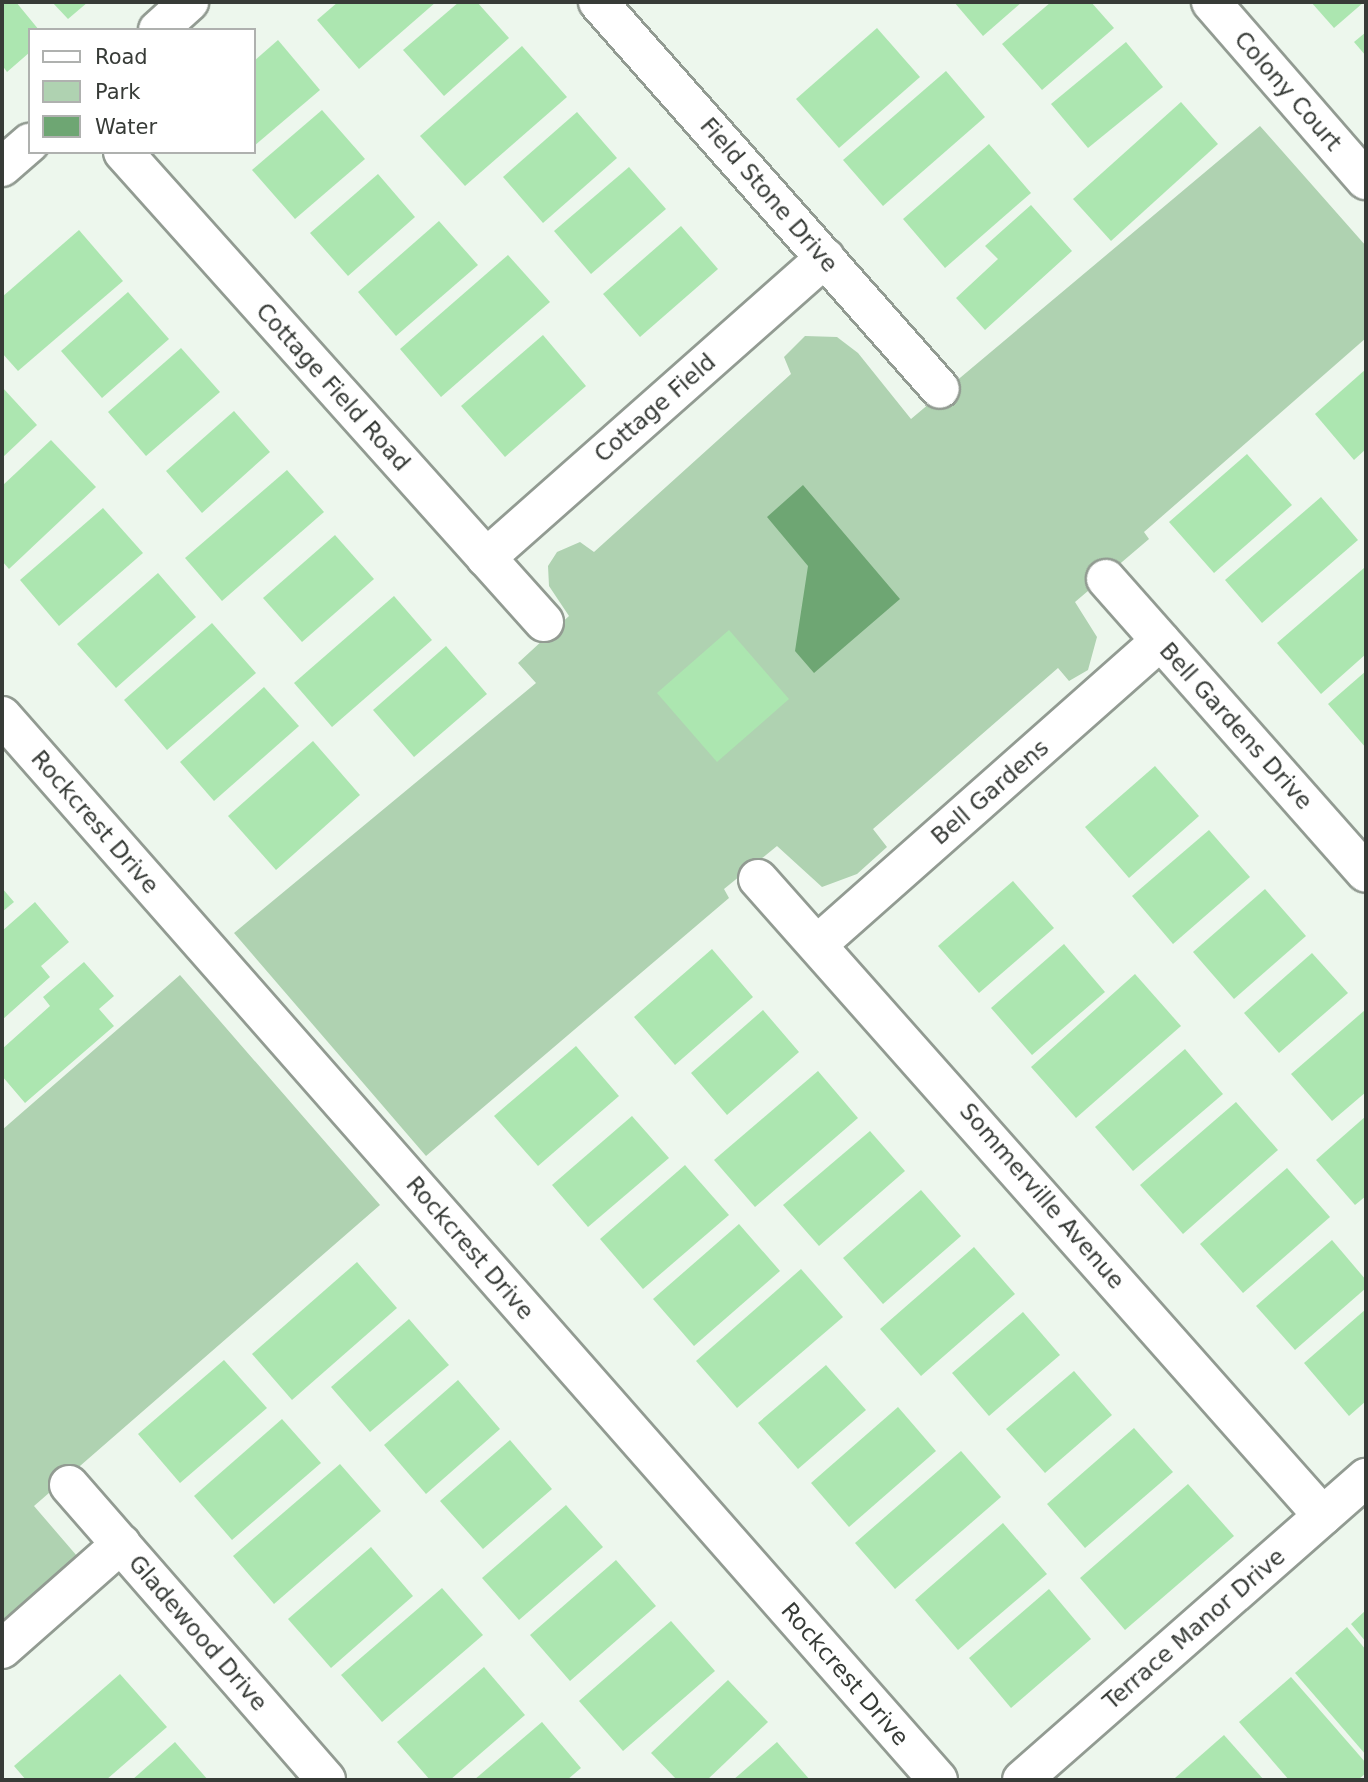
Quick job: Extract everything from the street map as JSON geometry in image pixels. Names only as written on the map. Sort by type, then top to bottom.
[{"type":"street","points":[[160,28],[189,2]]},
{"type":"street","name":"Field Stone Drive","points":[[598,2],[940,389]]},
{"type":"street","name":"Colony Court","points":[[1211,2],[1366,180]]},
{"type":"street","points":[[2,167],[28,145]]},
{"type":"street","name":"Cottage Field Road","points":[[125,154],[544,622]]},
{"type":"street","name":"Cottage Field","points":[[486,558],[824,258]]},
{"type":"street","name":"Bell Gardens Drive","points":[[1106,579],[1366,873]]},
{"type":"street","name":"Bell Gardens","points":[[819,943],[1160,641]]},
{"type":"street","name":"Rockcrest Drive","points":[[2,716],[939,1780]]},
{"type":"street","name":"Sommerville Avenue","points":[[758,879],[819,943],[1323,1516]]},
{"type":"street","name":"Terrace Manor Drive","points":[[1022,1780],[1366,1478]]},
{"type":"street","name":"Gladewood Drive","points":[[69,1485],[326,1780]]},
{"type":"street","points":[[2,1649],[121,1544]]},
{"type":"green space","points":[[1260,126],[1366,246],[1366,338],[1144,532],[1149,539],[1075,602],[1097,637],[1088,670],[1069,681],[1058,668],[873,829],[887,847],[857,874],[822,887],[777,846],[724,889],[729,898],[426,1156],[234,933],[536,683],[518,663],[569,616],[549,586],[548,566],[557,552],[580,542],[594,552],[791,374],[784,357],[805,336],[837,337],[858,353],[911,419]]},
{"type":"green space","points":[[180,975],[380,1205],[34,1506],[77,1556],[2,1621],[2,1130]]},
{"type":"water","points":[[803,485],[900,599],[814,673],[795,651],[808,566],[767,517]]},
{"type":"building","points":[[2,2],[16,2],[37,28],[28,28],[28,54],[7,72],[2,65]]},
{"type":"building","points":[[52,2],[88,2],[68,19]]},
{"type":"building","points":[[338,2],[436,2],[359,69],[317,20]]},
{"type":"building","points":[[459,2],[477,2],[509,38],[444,96],[403,50]]},
{"type":"building","points":[[954,2],[1022,2],[983,36]]},
{"type":"building","points":[[1051,2],[1091,2],[1114,28],[1042,90],[1002,44]]},
{"type":"building","points":[[1311,2],[1364,2],[1334,28]]},
{"type":"building","points":[[877,28],[920,77],[839,148],[796,99]]},
{"type":"building","points":[[1366,32],[1366,56],[1354,42]]},
{"type":"building","points":[[278,40],[320,90],[256,144],[256,59]]},
{"type":"building","points":[[1126,42],[1163,87],[1088,148],[1051,104]]},
{"type":"building","points":[[522,46],[567,97],[465,186],[420,136]]},
{"type":"building","points":[[946,71],[985,117],[883,206],[843,160]]},
{"type":"building","points":[[1181,102],[1218,144],[1111,241],[1073,199]]},
{"type":"building","points":[[322,110],[365,159],[295,219],[252,170]]},
{"type":"building","points":[[577,112],[617,158],[543,223],[503,177]]},
{"type":"building","points":[[989,144],[1031,193],[945,268],[903,219]]},
{"type":"building","points":[[629,167],[666,209],[591,274],[554,231]]},
{"type":"building","points":[[378,174],[415,217],[348,276],[310,233]]},
{"type":"building","points":[[1031,205],[1072,251],[985,330],[956,298],[998,259],[985,246]]},
{"type":"building","points":[[439,221],[478,265],[396,336],[358,292]]},
{"type":"building","points":[[681,226],[718,269],[640,337],[603,294]]},
{"type":"building","points":[[79,230],[123,281],[18,371],[2,353],[2,297]]},
{"type":"building","points":[[508,255],[550,302],[441,397],[400,349]]},
{"type":"building","points":[[128,292],[169,339],[102,398],[61,351]]},
{"type":"building","points":[[543,335],[586,386],[505,457],[461,406]]},
{"type":"building","points":[[181,348],[220,392],[146,456],[108,412]]},
{"type":"building","points":[[1366,369],[1366,449],[1354,460],[1315,414]]},
{"type":"building","points":[[2,387],[37,425],[2,458]]},
{"type":"building","points":[[234,411],[270,452],[202,513],[166,471]]},
{"type":"building","points":[[51,440],[96,487],[9,569],[2,561],[2,486]]},
{"type":"building","points":[[1247,454],[1292,505],[1214,573],[1169,522]]},
{"type":"building","points":[[287,470],[324,512],[222,601],[185,558]]},
{"type":"building","points":[[1321,497],[1358,540],[1262,623],[1225,580]]},
{"type":"building","points":[[103,508],[143,553],[59,626],[20,580]]},
{"type":"building","points":[[335,535],[374,579],[302,642],[263,598]]},
{"type":"building","points":[[1364,568],[1366,654],[1321,694],[1277,643]]},
{"type":"building","points":[[158,573],[196,617],[116,688],[77,644]]},
{"type":"building","points":[[394,596],[432,640],[332,727],[294,683]]},
{"type":"building","points":[[212,623],[256,673],[167,750],[124,700]]},
{"type":"building","points":[[729,630],[789,699],[717,762],[657,693]]},
{"type":"building","points":[[446,646],[487,694],[414,757],[373,710]]},
{"type":"building","points":[[1366,671],[1366,748],[1328,704]]},
{"type":"building","points":[[264,687],[299,726],[214,801],[180,762]]},
{"type":"building","points":[[313,741],[360,795],[276,870],[228,816]]},
{"type":"building","points":[[1155,766],[1199,816],[1129,878],[1085,827]]},
{"type":"building","points":[[1209,830],[1250,877],[1173,944],[1132,896]]},
{"type":"building","points":[[1013,881],[1054,928],[979,993],[938,946]]},
{"type":"building","points":[[2,888],[14,902],[2,912]]},
{"type":"building","points":[[1265,889],[1306,936],[1234,999],[1193,952]]},
{"type":"building","points":[[35,902],[69,942],[41,966],[50,977],[2,1020],[2,931]]},
{"type":"building","points":[[1064,944],[1105,992],[1032,1055],[991,1008]]},
{"type":"building","points":[[712,949],[753,997],[675,1065],[634,1017]]},
{"type":"building","points":[[1312,953],[1348,993],[1279,1053],[1244,1013]]},
{"type":"building","points":[[84,962],[114,996],[99,1009],[114,1026],[25,1103],[2,1076],[2,1049],[50,1006],[43,997]]},
{"type":"building","points":[[1135,974],[1181,1026],[1076,1118],[1031,1067]]},
{"type":"building","points":[[763,1010],[799,1052],[727,1115],[691,1073]]},
{"type":"building","points":[[1365,1010],[1366,1092],[1332,1121],[1291,1074]]},
{"type":"building","points":[[576,1046],[619,1096],[538,1166],[494,1116]]},
{"type":"building","points":[[1185,1049],[1223,1094],[1133,1171],[1095,1127]]},
{"type":"building","points":[[818,1071],[858,1118],[755,1207],[714,1160]]},
{"type":"building","points":[[1236,1102],[1278,1150],[1183,1234],[1140,1185]]},
{"type":"building","points":[[632,1116],[669,1158],[588,1227],[552,1185]]},
{"type":"building","points":[[1366,1116],[1366,1196],[1355,1205],[1316,1160]]},
{"type":"building","points":[[870,1131],[905,1171],[819,1246],[783,1205]]},
{"type":"building","points":[[685,1165],[729,1215],[643,1289],[600,1239]]},
{"type":"building","points":[[1287,1168],[1330,1217],[1243,1293],[1200,1244]]},
{"type":"building","points":[[921,1190],[961,1236],[883,1304],[843,1258]]},
{"type":"building","points":[[739,1224],[780,1271],[694,1346],[653,1299]]},
{"type":"building","points":[[1332,1240],[1366,1280],[1366,1288],[1295,1350],[1256,1306]]},
{"type":"building","points":[[974,1247],[1015,1294],[921,1376],[880,1329]]},
{"type":"building","points":[[357,1262],[397,1308],[292,1400],[252,1354]]},
{"type":"building","points":[[801,1269],[843,1317],[737,1408],[696,1361]]},
{"type":"building","points":[[1366,1309],[1366,1401],[1349,1416],[1304,1363]]},
{"type":"building","points":[[1023,1312],[1060,1355],[989,1416],[952,1373]]},
{"type":"building","points":[[409,1319],[449,1365],[370,1432],[331,1387]]},
{"type":"building","points":[[224,1360],[267,1408],[180,1483],[138,1434]]},
{"type":"building","points":[[826,1365],[866,1410],[798,1469],[758,1423]]},
{"type":"building","points":[[1074,1371],[1112,1415],[1045,1473],[1006,1429]]},
{"type":"building","points":[[458,1380],[500,1429],[426,1494],[384,1445]]},
{"type":"building","points":[[898,1407],[936,1451],[849,1527],[811,1483]]},
{"type":"building","points":[[282,1419],[321,1463],[232,1540],[194,1496]]},
{"type":"building","points":[[1134,1428],[1173,1472],[1085,1548],[1047,1504]]},
{"type":"building","points":[[510,1440],[552,1489],[483,1549],[440,1501]]},
{"type":"building","points":[[961,1451],[1001,1497],[895,1589],[855,1543]]},
{"type":"building","points":[[340,1464],[381,1511],[274,1604],[233,1556]]},
{"type":"building","points":[[1188,1484],[1234,1536],[1125,1630],[1080,1578]]},
{"type":"building","points":[[566,1505],[603,1547],[519,1620],[482,1578]]},
{"type":"building","points":[[1003,1523],[1047,1574],[958,1650],[915,1600]]},
{"type":"building","points":[[371,1547],[413,1596],[331,1668],[288,1619]]},
{"type":"building","points":[[616,1560],[656,1606],[570,1681],[530,1635]]},
{"type":"building","points":[[442,1588],[483,1635],[382,1722],[341,1675]]},
{"type":"building","points":[[1049,1589],[1091,1639],[1011,1708],[969,1658]]},
{"type":"building","points":[[1366,1610],[1366,1642],[1351,1624]]},
{"type":"building","points":[[671,1621],[715,1671],[623,1751],[579,1701]]},
{"type":"building","points":[[1347,1627],[1366,1650],[1366,1755],[1295,1673]]},
{"type":"building","points":[[484,1667],[525,1715],[450,1780],[430,1780],[397,1742]]},
{"type":"building","points":[[120,1674],[167,1727],[106,1780],[26,1780],[14,1766]]},
{"type":"building","points":[[1291,1677],[1366,1763],[1366,1773],[1358,1780],[1289,1780],[1239,1722]]},
{"type":"building","points":[[728,1680],[768,1722],[707,1780],[677,1780],[651,1753]]},
{"type":"building","points":[[542,1722],[581,1768],[567,1780],[474,1780]]},
{"type":"building","points":[[1224,1735],[1264,1780],[1175,1778]]},
{"type":"building","points":[[175,1742],[208,1780],[132,1780]]},
{"type":"building","points":[[777,1742],[810,1780],[733,1780]]}]
